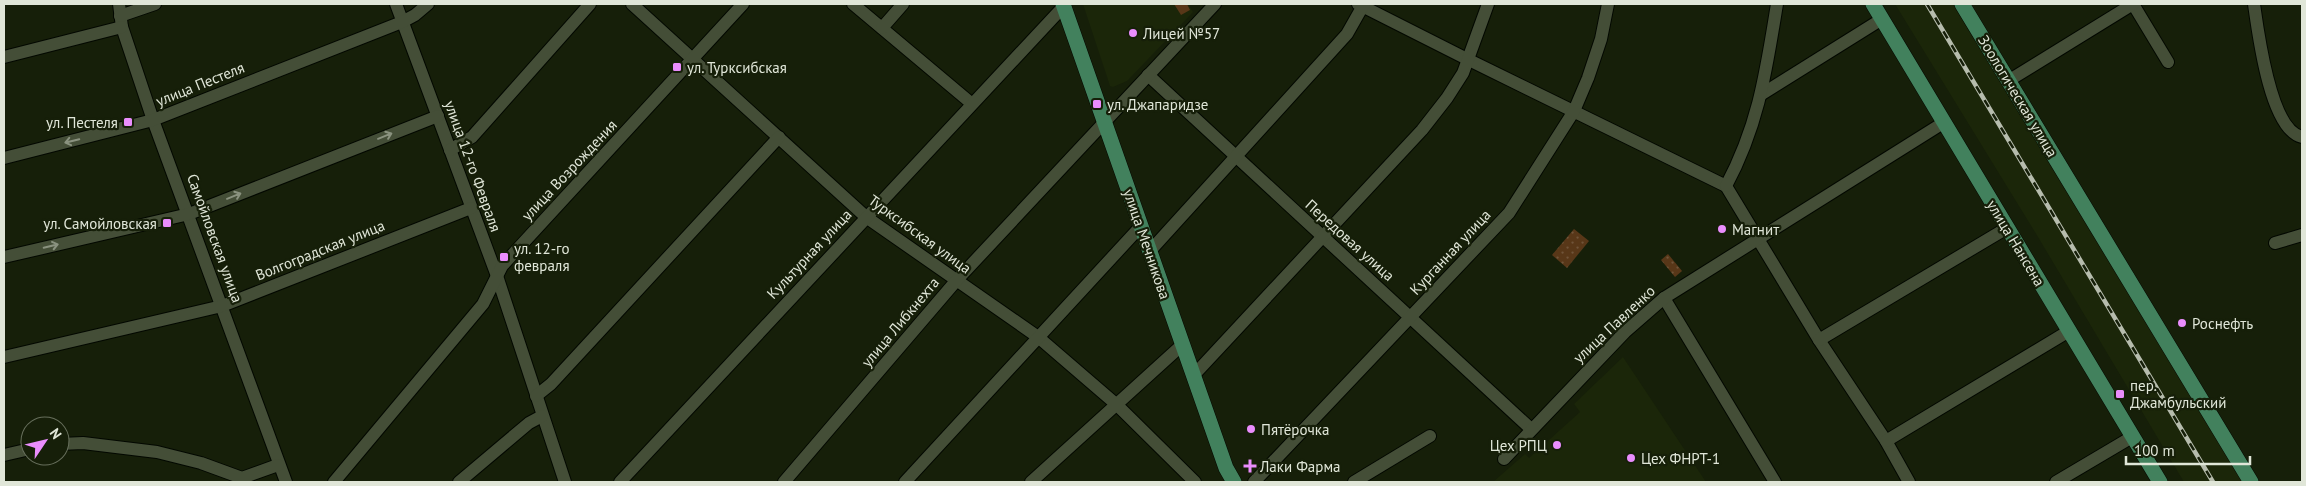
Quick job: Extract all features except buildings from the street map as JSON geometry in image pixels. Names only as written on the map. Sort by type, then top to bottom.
[{"type":"main road","name":"улица Нансена","points":[[1873,4],[2160,482]]},
{"type":"main road","name":"Зоологическая улица","points":[[1962,4],[2251,482]]},
{"type":"main road","name":"улица Мечникова","points":[[1063,5],[1106,122],[1193,376],[1226,468],[1234,482]]},
{"type":"street","points":[[4,57],[155,4]]},
{"type":"street","name":"улица 12-го Февраля","points":[[396,4],[497,276],[565,482]]},
{"type":"street","name":"улица Пестеля","points":[[4,158],[153,120],[402,22],[415,15],[428,4]]},
{"type":"street","points":[[450,150],[472,137],[590,4]]},
{"type":"street","name":"Турксибская улица","points":[[632,4],[866,217],[1038,337],[1117,405],[1195,482]]},
{"type":"street","name":"улица Возрождения","points":[[334,482],[483,304],[502,266],[743,4]]},
{"type":"street","points":[[853,4],[972,103]]},
{"type":"street","points":[[882,28],[904,4]]},
{"type":"street","name":"улица Либкнехта","points":[[784,482],[956,281],[1215,4]]},
{"type":"street","points":[[1193,376],[1422,130],[1447,98],[1468,60],[1488,4]]},
{"type":"street","name":"Курганная улица","points":[[1254,482],[1508,213],[1574,111],[1588,78],[1601,39],[1608,4]]},
{"type":"street","points":[[1726,186],[1742,156],[1762,94],[1777,4]]},
{"type":"street","points":[[2008,81],[2133,4],[2168,62]]},
{"type":"street","points":[[2254,4],[2260,54],[2265,72],[2285,124],[2294,134],[2302,137]]},
{"type":"street","name":"Культурная улица","points":[[620,482],[1063,5]]},
{"type":"street","points":[[1150,251],[1347,34],[1362,5],[1468,60],[1726,186],[1819,340],[1886,441],[1909,482]]},
{"type":"street","name":"Самойловская улица","points":[[120,15],[153,120],[189,214],[278,465],[286,482]]},
{"type":"street","points":[[1762,94],[1882,19]]},
{"type":"street","name":"Передовая улица","points":[[1148,75],[1531,429]]},
{"type":"street","points":[[4,257],[189,214],[438,116]]},
{"type":"street","name":"улица Павленко","points":[[1504,459],[1625,332],[1664,298],[1758,237],[1943,123]]},
{"type":"street","points":[[536,396],[551,384],[779,137]]},
{"type":"street","name":"Волгоградская улица","points":[[4,357],[222,306],[471,208]]},
{"type":"street","points":[[905,482],[1141,226]]},
{"type":"street","points":[[1819,340],[2007,228]]},
{"type":"street","points":[[2275,244],[2302,235]]},
{"type":"street","points":[[1664,298],[1775,482]]},
{"type":"street","points":[[1886,441],[2069,331]]},
{"type":"street","points":[[1031,482],[1182,344]]},
{"type":"street","points":[[459,482],[529,423],[542,416]]},
{"type":"street","points":[[1354,482],[1430,436]]},
{"type":"street","points":[[2056,482],[2132,437]]},
{"type":"street","points":[[70,444],[82,443],[157,452],[201,463],[242,478],[278,465]]},
{"type":"street","points":[[4,454],[20,451]]},
{"type":"shaded area","name":"Лицей №57","points":[[1083,4],[1188,4],[1193,12],[1127,81],[1113,87],[1110,86]]},
{"type":"shaded area","points":[[1174,4],[1187,4],[1190,10],[1181,15]]},
{"type":"shaded area","points":[[1895,4],[1953,4],[2244,482],[2184,482],[2038,237]]},
{"type":"shaded area","points":[[1574,229],[1589,241],[1567,268],[1552,255]]},
{"type":"shaded area","points":[[1668,254],[1682,271],[1675,277],[1661,260]]},
{"type":"shaded area","points":[[1623,357],[1706,482],[1493,482],[1525,454],[1529,458],[1580,412],[1574,404]]},
{"type":"railway","points":[[1927,4],[2213,482]]},
{"type":"place","name":"Лицей №57","points":[[1133,33]]},
{"type":"place","name":"ул. Турксибская","points":[[677,67]]},
{"type":"place","name":"ул. Джапаридзе","points":[[1097,104]]},
{"type":"place","name":"ул. Пестеля","points":[[128,122]]},
{"type":"place","name":"ул. Самойловская","points":[[167,223]]},
{"type":"place","name":"Магнит","points":[[1722,229]]},
{"type":"place","name":"ул. 12-го февраля","points":[[504,257]]},
{"type":"place","name":"Роснефть","points":[[2182,323]]},
{"type":"place","name":"пер. Джамбульский","points":[[2120,394]]},
{"type":"place","name":"Пятёрочка","points":[[1251,429]]},
{"type":"place","name":"Цех РПЦ","points":[[1557,445]]},
{"type":"place","name":"Цех ФНРТ-1","points":[[1631,458]]},
{"type":"place","name":"Лаки Фарма","points":[[1250,466]]}]
